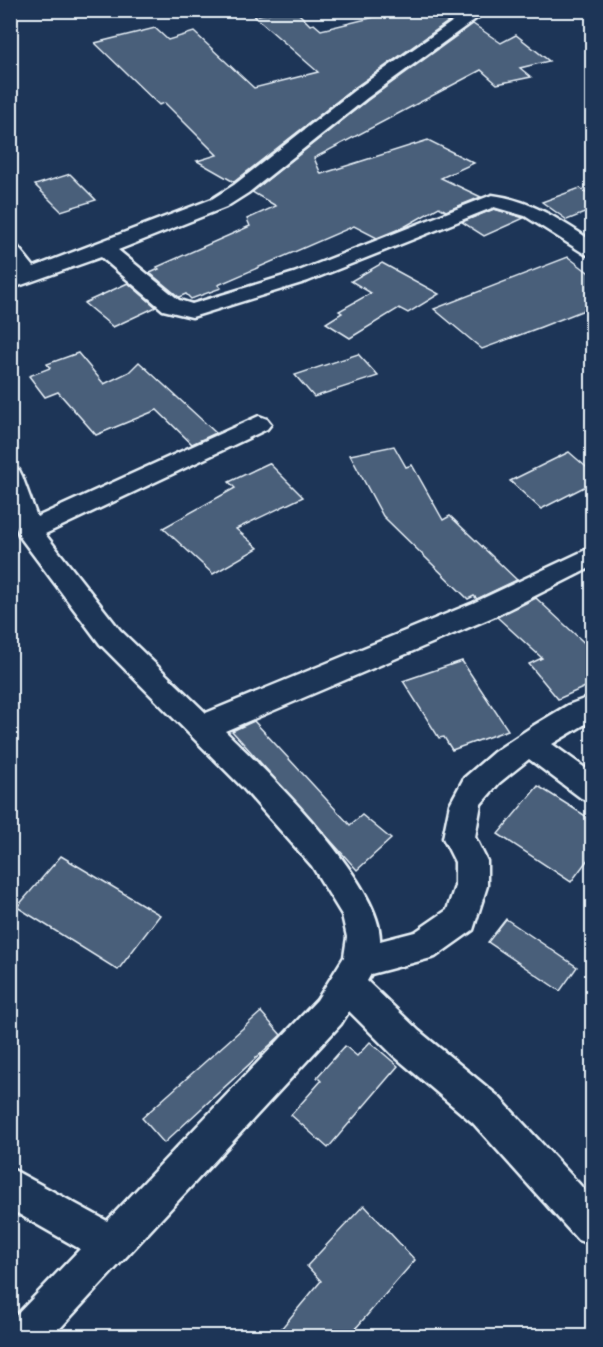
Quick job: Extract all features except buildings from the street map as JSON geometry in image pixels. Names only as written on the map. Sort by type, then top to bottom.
[{"type":"street","points":[[10,250],[20,279],[104,249],[219,202],[241,189],[361,94],[480,10]]},
{"type":"street","points":[[104,249],[171,305],[192,311],[301,277],[492,201],[524,207],[592,250]]},
{"type":"street","points":[[29,531],[259,424]]},
{"type":"street","points":[[10,476],[29,531],[110,637],[254,779],[323,856],[357,911],[364,937],[353,973],[328,1012],[26,1336]]},
{"type":"street","points":[[202,728],[483,610],[592,556]]},
{"type":"street","points":[[353,973],[423,946],[461,919],[471,886],[471,861],[459,838],[465,823],[464,809],[474,787],[530,744],[592,707]]},
{"type":"street","points":[[530,744],[592,789]]},
{"type":"street","points":[[353,973],[406,1043],[486,1110],[592,1226]]},
{"type":"street","points":[[10,1187],[110,1244]]}]
